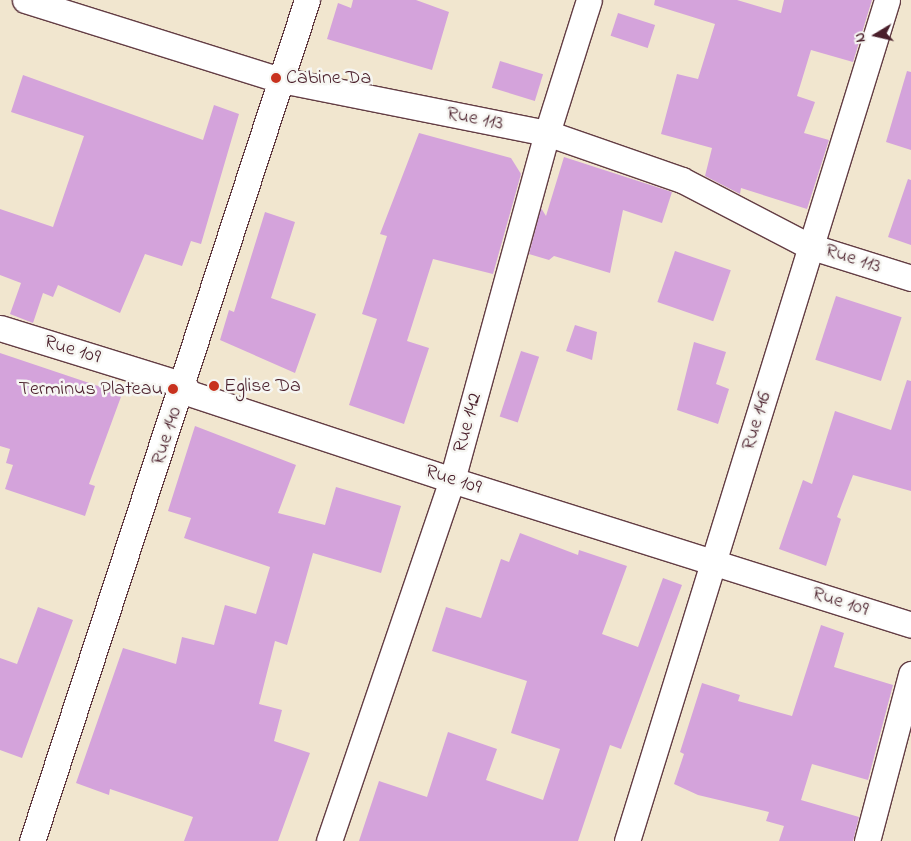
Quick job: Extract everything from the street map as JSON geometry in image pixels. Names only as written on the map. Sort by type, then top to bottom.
[{"type":"street","name":"Rue 113","points":[[25,0],[281,80],[547,133],[682,180],[809,246],[911,278]]},
{"type":"street","name":"Rue 140","points":[[32,841],[184,385],[306,0]]},
{"type":"street","name":"Rue 142","points":[[328,841],[452,480],[547,133],[589,0]]},
{"type":"street","name":"Rue 146","points":[[626,841],[714,562],[809,246],[886,0]]},
{"type":"street","name":"Rue 109","points":[[0,328],[184,385],[189,393],[452,480],[911,625]]},
{"type":"street","points":[[867,841],[911,674]]},
{"type":"building","points":[[353,0],[416,0],[449,12],[432,70],[327,39],[338,3],[351,8]]},
{"type":"building","points":[[655,0],[737,0],[781,13],[784,0],[872,0],[853,62],[811,50],[797,96],[815,102],[804,133],[829,140],[807,209],[741,188],[740,194],[705,176],[712,148],[661,134],[677,74],[698,79],[715,24],[654,5]]},
{"type":"building","points":[[618,13],[655,25],[648,48],[611,36]]},
{"type":"building","points":[[500,61],[543,74],[535,101],[492,88]]},
{"type":"building","points":[[907,71],[911,72],[911,150],[886,142]]},
{"type":"building","points":[[23,75],[203,140],[214,105],[239,114],[201,244],[191,241],[182,266],[145,254],[120,313],[58,285],[53,297],[43,293],[33,323],[10,314],[21,283],[0,275],[0,209],[53,227],[84,136],[11,112]]},
{"type":"building","points":[[419,133],[511,158],[521,174],[493,274],[433,259],[407,341],[429,348],[404,424],[349,405],[377,319],[362,314],[387,236],[380,234]]},
{"type":"building","points":[[564,157],[672,192],[662,223],[623,210],[610,273],[554,256],[549,260],[529,254],[541,208],[546,216]]},
{"type":"building","points":[[908,179],[911,180],[911,245],[888,237]]},
{"type":"building","points":[[265,212],[295,222],[271,298],[316,314],[295,373],[220,340],[229,310],[234,312]]},
{"type":"building","points":[[675,251],[731,270],[713,321],[657,302]]},
{"type":"building","points":[[836,296],[902,317],[881,381],[815,360]]},
{"type":"building","points":[[575,325],[597,332],[592,360],[566,351]]},
{"type":"building","points":[[694,342],[726,352],[716,384],[729,389],[718,424],[677,410]]},
{"type":"building","points":[[521,351],[539,357],[518,422],[500,417]]},
{"type":"building","points":[[0,353],[122,394],[89,484],[95,486],[85,516],[5,489],[13,465],[6,463],[10,449],[0,446]]},
{"type":"building","points":[[907,380],[911,381],[911,491],[853,475],[837,517],[841,519],[826,566],[779,549],[803,480],[812,484],[835,411],[891,430]]},
{"type":"building","points":[[195,426],[296,465],[278,513],[325,525],[336,487],[401,506],[381,573],[313,553],[287,645],[275,641],[259,704],[282,710],[274,741],[310,753],[278,841],[184,841],[193,817],[110,789],[109,795],[76,783],[123,648],[176,664],[182,637],[214,645],[225,605],[256,614],[270,567],[184,538],[191,518],[168,511]]},
{"type":"building","points":[[520,533],[578,555],[579,550],[627,566],[602,634],[638,647],[663,578],[682,585],[621,749],[610,745],[578,841],[359,841],[379,781],[427,797],[448,732],[497,749],[486,780],[543,800],[560,749],[511,733],[527,681],[432,651],[446,607],[481,618],[501,559],[509,562]]},
{"type":"building","points":[[38,607],[73,620],[22,758],[0,750],[0,658],[17,664]]},
{"type":"building","points":[[821,625],[844,633],[834,667],[893,685],[868,780],[812,764],[801,800],[859,817],[853,841],[779,841],[784,826],[766,821],[769,812],[698,795],[674,784],[684,754],[680,752],[702,683],[740,695],[738,701],[792,716]]},
{"type":"place","name":"Cabine Da","points":[[276,78]]},
{"type":"place","name":"Eglise Da","points":[[214,386]]},
{"type":"place","name":"Terminus Plateau","points":[[173,389]]}]
